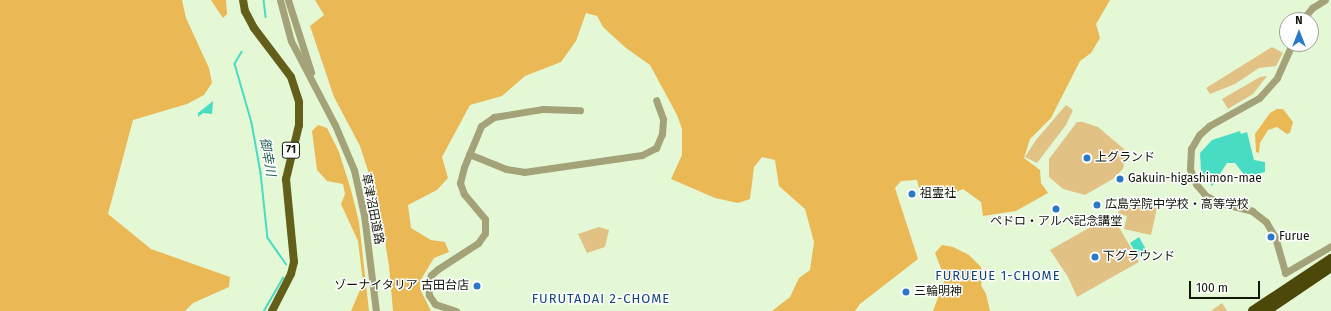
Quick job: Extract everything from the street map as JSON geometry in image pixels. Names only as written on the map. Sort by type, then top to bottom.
[{"type":"highway","points":[[1253,311],[1331,259]]},
{"type":"highway","points":[[1266,311],[1331,267]]},
{"type":"main road","name":"71","points":[[243,0],[248,19],[291,77],[299,102],[299,125],[286,178],[294,262],[291,274],[272,311]]},
{"type":"street","points":[[280,0],[291,41],[320,94]]},
{"type":"street","points":[[288,0],[298,39],[320,94]]},
{"type":"street","points":[[1309,12],[1324,0]]},
{"type":"street","points":[[1288,52],[1277,78],[1259,98],[1209,126],[1199,135],[1190,152],[1190,171],[1196,184],[1206,196],[1217,202],[1252,211],[1266,222],[1275,237],[1285,273],[1331,246]]},
{"type":"street","name":"草津沼田道路","points":[[320,94],[346,148],[360,192],[376,311]]},
{"type":"street","points":[[469,154],[506,169],[524,172],[642,154],[656,148],[661,138],[663,119],[656,100]]},
{"type":"street","points":[[456,311],[435,304],[429,295],[428,284],[431,276],[438,269],[478,243],[485,233],[485,219],[464,194],[460,183],[460,176],[482,126],[494,117],[543,109],[580,110]]},
{"type":"shaded area","points":[[0,0],[182,0],[186,18],[209,68],[212,83],[204,95],[187,104],[133,120],[108,214],[151,249],[230,277],[229,287],[193,303],[185,311],[0,311]]},
{"type":"shaded area","points":[[211,0],[226,0],[227,14],[223,18]]},
{"type":"shaded area","points":[[315,0],[1110,0],[1096,24],[1100,38],[1091,53],[1080,61],[1051,118],[1030,139],[1024,158],[1040,170],[1041,183],[1048,193],[1016,211],[983,216],[981,202],[963,189],[943,198],[920,192],[917,180],[901,181],[895,188],[918,259],[860,304],[855,311],[772,311],[790,297],[799,278],[810,270],[814,242],[805,209],[779,186],[775,160],[762,157],[754,167],[750,199],[738,203],[715,198],[671,179],[682,155],[682,129],[677,115],[650,65],[626,48],[603,27],[597,16],[586,13],[576,41],[561,62],[525,76],[502,96],[470,105],[442,157],[448,178],[437,190],[408,205],[411,228],[431,240],[445,242],[449,252],[434,258],[420,281],[420,289],[431,311],[393,311],[389,266],[379,205],[360,146],[334,97],[310,26],[324,15]]},
{"type":"shaded area","points":[[1272,47],[1283,53],[1276,66],[1259,68],[1235,84],[1210,94],[1206,88]]},
{"type":"shaded area","points":[[1267,76],[1253,94],[1228,109],[1222,99],[1260,77]]},
{"type":"shaded area","points":[[1066,105],[1073,110],[1066,125],[1037,163],[1025,157],[1036,140]]},
{"type":"shaded area","points":[[1277,109],[1283,109],[1293,122],[1290,133],[1287,134],[1277,127],[1268,130],[1260,143],[1259,153],[1256,152],[1255,134],[1270,113]]},
{"type":"shaded area","name":"上グランド","points":[[1077,122],[1083,122],[1098,127],[1124,149],[1125,159],[1123,169],[1113,179],[1085,195],[1063,189],[1049,177],[1049,159]]},
{"type":"shaded area","points":[[318,125],[327,128],[339,152],[351,190],[359,222],[369,311],[351,311],[363,283],[358,241],[341,204],[345,194],[343,184],[327,181],[317,170],[312,131]]},
{"type":"shaded area","points":[[1121,200],[1157,208],[1151,235],[1124,229],[1127,216],[1118,214]]},
{"type":"shaded area","name":"下グラウンド","points":[[1112,215],[1139,262],[1077,297],[1068,277],[1050,250]]},
{"type":"shaded area","points":[[599,227],[609,230],[605,247],[587,253],[578,234]]},
{"type":"shaded area","points":[[942,245],[953,247],[969,255],[981,267],[983,274],[981,285],[986,294],[990,311],[933,311],[945,279],[935,253]]},
{"type":"shaded area","points":[[1222,303],[1227,311],[1211,311]]},
{"type":"water","points":[[213,101],[212,114],[203,113],[198,117],[198,113]]},
{"type":"water","points":[[1240,131],[1241,134],[1247,132],[1254,160],[1265,162],[1265,172],[1246,177],[1235,163],[1227,163],[1212,186],[1201,171],[1200,153],[1212,140]]},
{"type":"water","points":[[1139,237],[1148,253],[1139,258],[1130,243]]},
{"type":"waterway","name":"御幸川","points":[[264,0],[266,17]]},
{"type":"waterway","name":"御幸川","points":[[242,52],[235,64],[252,123],[261,173],[268,238],[286,264]]},
{"type":"waterway","name":"御幸川","points":[[264,311],[283,278]]},
{"type":"place","name":"上グランド","points":[[1087,158]]},
{"type":"place","name":"Gakuin-higashimon-mae","points":[[1120,179]]},
{"type":"place","name":"祖霊社","points":[[912,194]]},
{"type":"place","name":"広島学院中学校・高等学校","points":[[1097,205]]},
{"type":"place","name":"ペドロ・アルペ記念講堂","points":[[1056,209]]},
{"type":"place","name":"Furue","points":[[1271,237]]},
{"type":"place","name":"下グラウンド","points":[[1095,257]]},
{"type":"place","name":"ゾーナイタリア 古田台店","points":[[477,286]]},
{"type":"place","name":"三輪明神","points":[[906,292]]},
{"type":"district","name":"FURUEUE 1-CHOME","points":[[998,276]]},
{"type":"district","name":"FURUTADAI 2-CHOME","points":[[601,299]]}]
